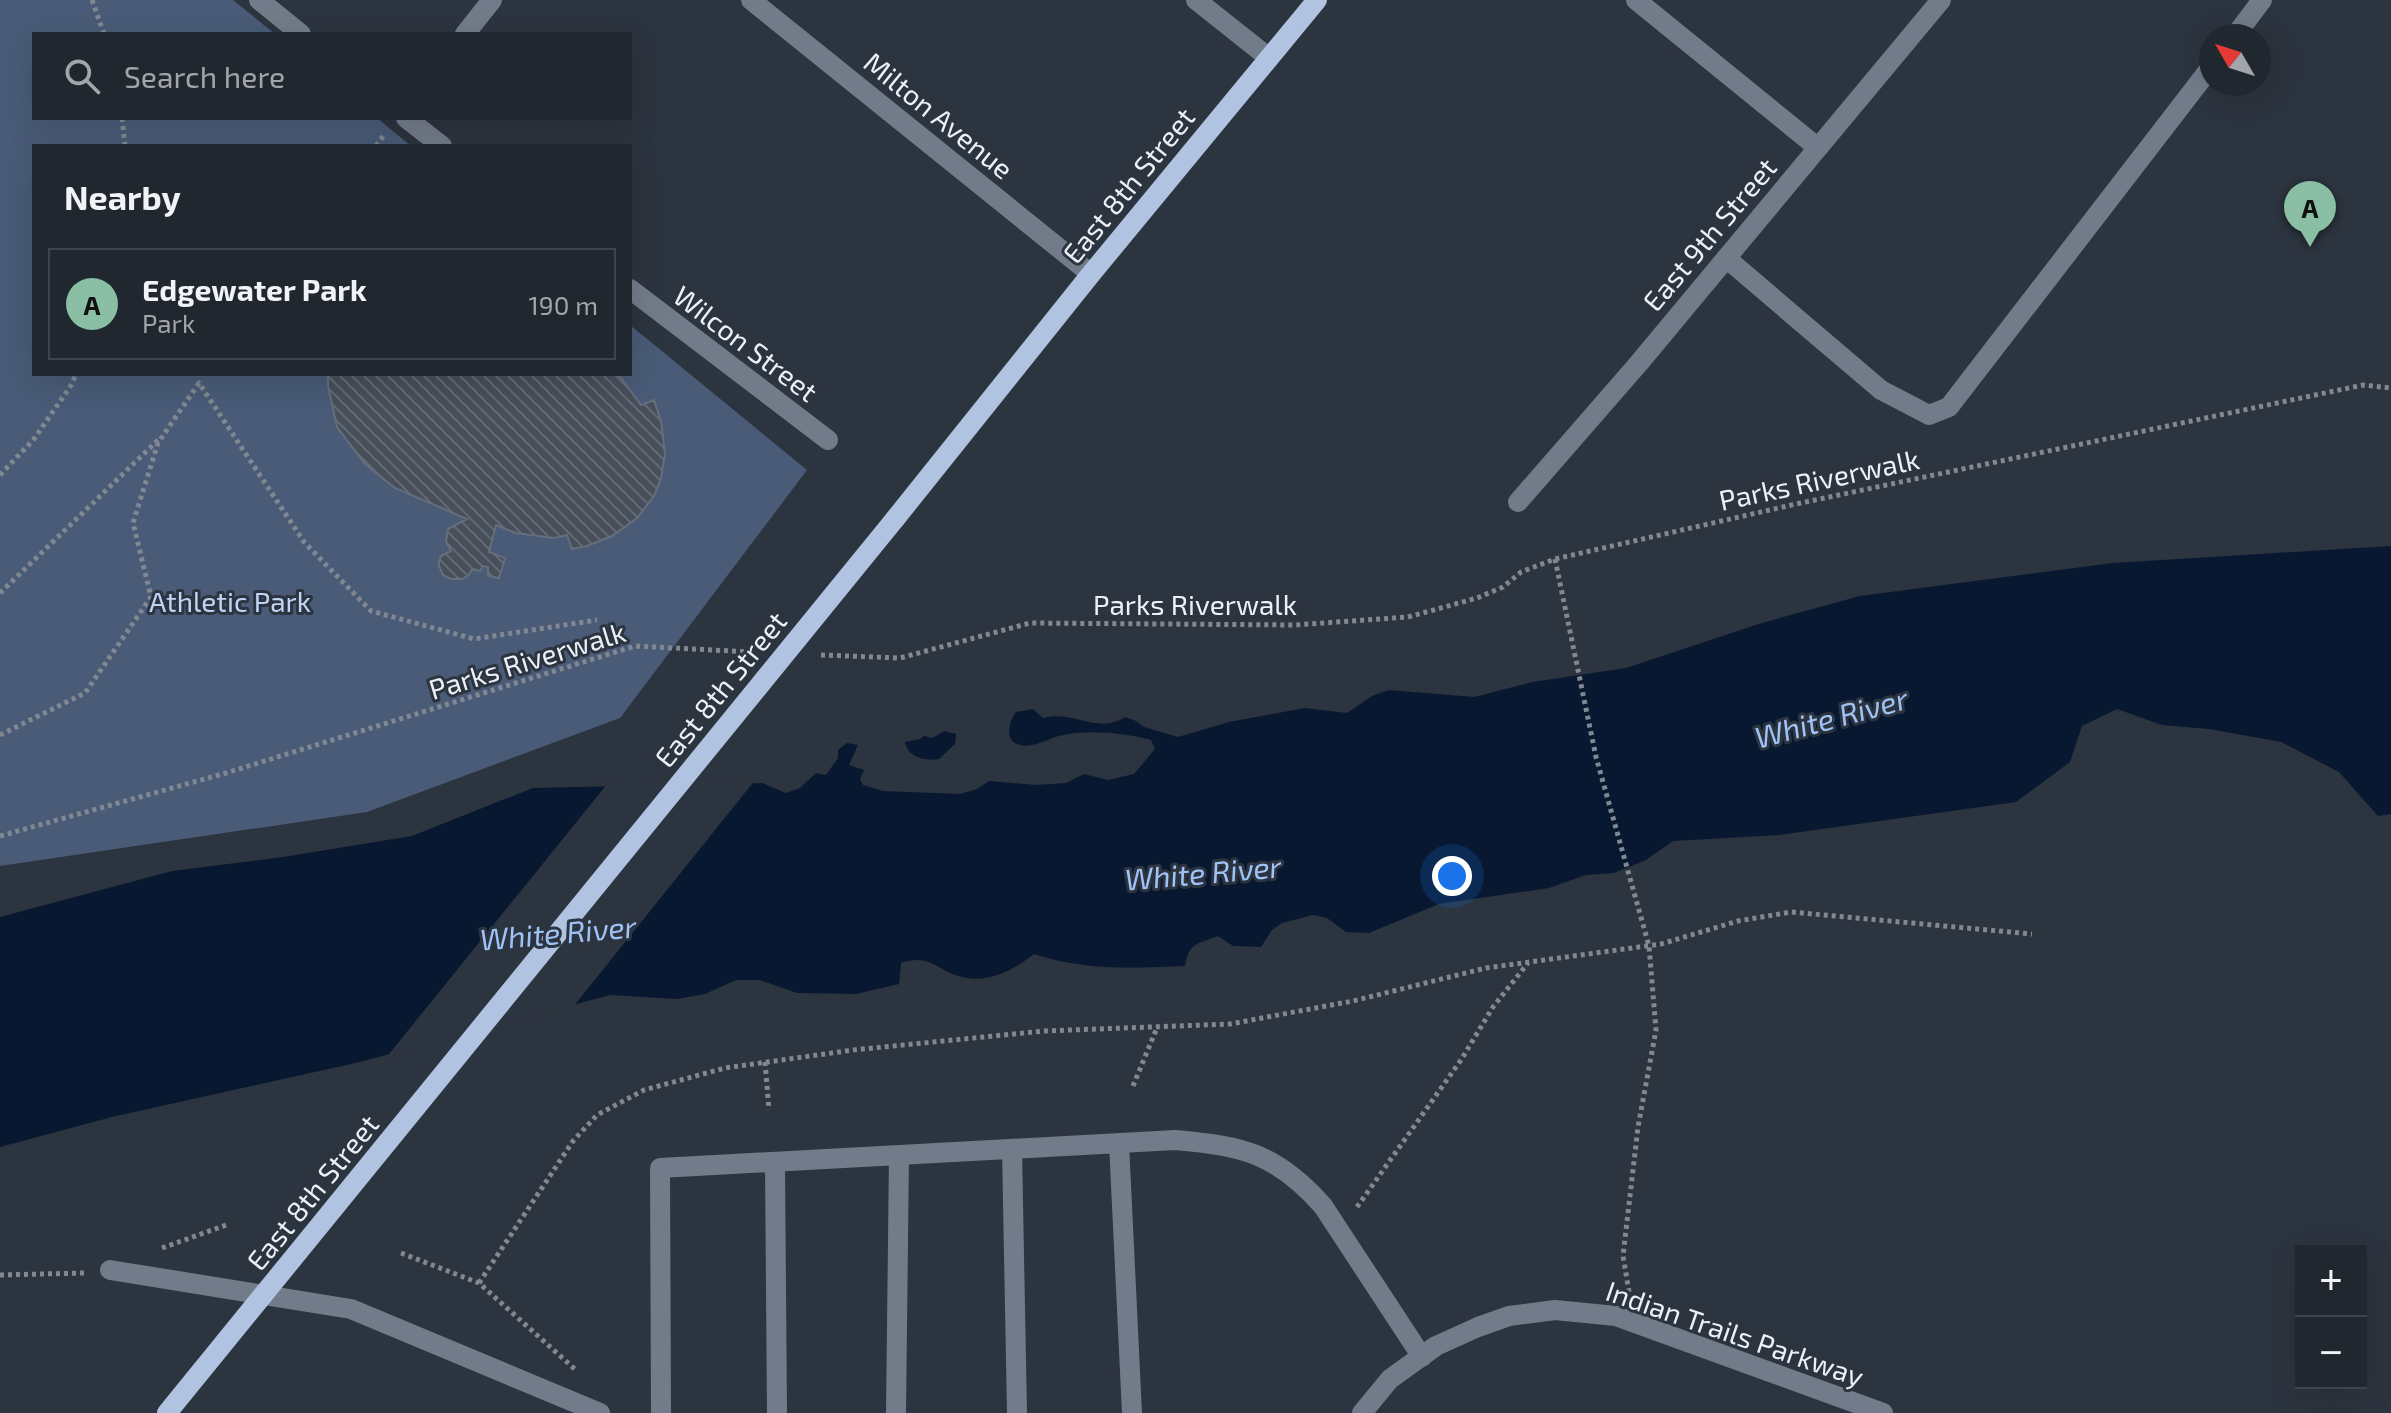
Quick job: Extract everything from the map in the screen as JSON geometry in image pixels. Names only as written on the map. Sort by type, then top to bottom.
[{"type":"main road","name":"East 8th Street","points":[[167,1413],[1317,0]]},
{"type":"street","points":[[259,0],[299,32]]},
{"type":"street","points":[[467,32],[492,0]]},
{"type":"street","name":"Milton Avenue","points":[[751,0],[1091,274]]},
{"type":"street","points":[[1196,0],[1269,58]]},
{"type":"street","name":"East 9th Street","points":[[1518,502],[1941,0]]},
{"type":"street","points":[[2244,24],[2262,0]]},
{"type":"street","points":[[1642,2],[1817,147]]},
{"type":"street","points":[[1726,258],[1881,390],[1929,415],[1949,407],[2199,83]]},
{"type":"street","points":[[409,120],[439,144]]},
{"type":"street","name":"Wilcon Street","points":[[632,291],[828,440]]},
{"type":"street","points":[[661,1413],[660,1168],[1175,1140],[1221,1144],[1253,1152],[1275,1163],[1305,1185],[1323,1206],[1422,1357]]},
{"type":"street","points":[[1119,1143],[1132,1413]]},
{"type":"street","points":[[1012,1149],[1017,1413]]},
{"type":"street","points":[[896,1413],[899,1155]]},
{"type":"street","points":[[775,1164],[777,1413]]},
{"type":"street","points":[[110,1270],[351,1309],[600,1413]]},
{"type":"street","name":"Indian Trails Parkway","points":[[1362,1413],[1390,1379],[1436,1346],[1509,1316],[1555,1310],[1600,1313],[1634,1323],[1883,1413]]},
{"type":"path","points":[[92,0],[103,32]]},
{"type":"path","points":[[122,120],[125,144]]},
{"type":"path","points":[[0,475],[34,439],[75,376]]},
{"type":"path","points":[[0,735],[85,693],[151,597],[133,523],[158,443],[204,376]]},
{"type":"path","points":[[0,593],[157,442],[199,383]]},
{"type":"path","points":[[199,383],[304,542],[371,611],[474,639],[597,620]]},
{"type":"path","name":"Parks Riverwalk","points":[[807,654],[900,658],[1030,623],[1295,625],[1408,617],[1477,598],[1503,587],[1521,572],[1555,559],[1796,504],[2363,385],[2391,388]]},
{"type":"path","points":[[1555,559],[1596,757],[1649,946],[1656,1030],[1638,1127],[1623,1256],[1634,1323]]},
{"type":"path","name":"Parks Riverwalk","points":[[0,836],[226,773],[635,646],[760,652]]},
{"type":"path","points":[[479,1283],[573,1141],[597,1115],[644,1090],[725,1068],[853,1050],[1044,1031],[1230,1024],[1353,1001],[1486,968],[1649,946],[1738,921],[1791,912],[2032,934]]},
{"type":"path","points":[[1340,1232],[1461,1060],[1493,1007],[1528,963]]},
{"type":"path","points":[[1133,1086],[1156,1030]]},
{"type":"path","points":[[765,1062],[769,1110]]},
{"type":"path","points":[[401,1253],[479,1283],[588,1380]]},
{"type":"green space","name":"Athletic Park","points":[[0,0],[233,0],[273,32],[32,32],[32,120],[379,120],[409,144],[32,144],[32,376],[632,376],[632,327],[807,470],[620,718],[367,812],[0,866]]},
{"type":"water","name":"White River","points":[[2391,546],[2391,814],[2378,816],[2339,772],[2281,742],[2209,729],[2162,725],[2117,709],[2082,726],[2070,762],[2016,802],[1779,835],[1673,841],[1646,860],[1614,873],[1586,875],[1549,888],[1439,904],[1369,933],[1346,932],[1327,918],[1313,915],[1282,923],[1272,930],[1261,947],[1233,946],[1218,936],[1192,948],[1185,966],[1091,966],[1034,954],[1010,970],[991,977],[972,979],[926,961],[911,960],[901,963],[899,984],[856,994],[797,993],[760,980],[736,980],[705,994],[677,999],[610,995],[360,1062],[112,1117],[0,1147],[0,917],[172,871],[412,836],[533,788],[762,783],[786,793],[800,788],[816,773],[826,775],[838,758],[838,750],[847,743],[858,745],[849,765],[864,770],[860,779],[863,785],[883,791],[960,794],[989,781],[1036,785],[1066,783],[1084,774],[1108,780],[1134,774],[1155,749],[1151,740],[1093,732],[1059,736],[1022,746],[1013,741],[1009,734],[1016,712],[1033,709],[1043,718],[1065,717],[1105,724],[1125,717],[1144,727],[1178,737],[1229,722],[1305,708],[1347,713],[1372,696],[1389,690],[1474,697],[1533,682],[1626,668],[1762,623],[1860,596],[2113,563]]},
{"type":"water","points":[[945,731],[956,734],[955,744],[939,759],[918,757],[910,752],[905,742],[924,736],[932,738]]},
{"type":"pier","points":[[756,779],[573,1007],[385,1059],[608,783]]},
{"type":"building","points":[[328,376],[619,376],[641,405],[654,400],[661,421],[665,454],[661,478],[654,496],[637,518],[612,536],[572,549],[567,535],[554,538],[516,533],[496,525],[489,552],[505,558],[499,578],[488,576],[488,567],[483,566],[480,571],[472,569],[462,579],[451,579],[443,575],[439,561],[441,556],[451,551],[446,542],[448,529],[467,519],[395,488],[365,464],[337,427]]},
{"type":"place","name":"Edgewater Park","points":[[2310,247]]}]
